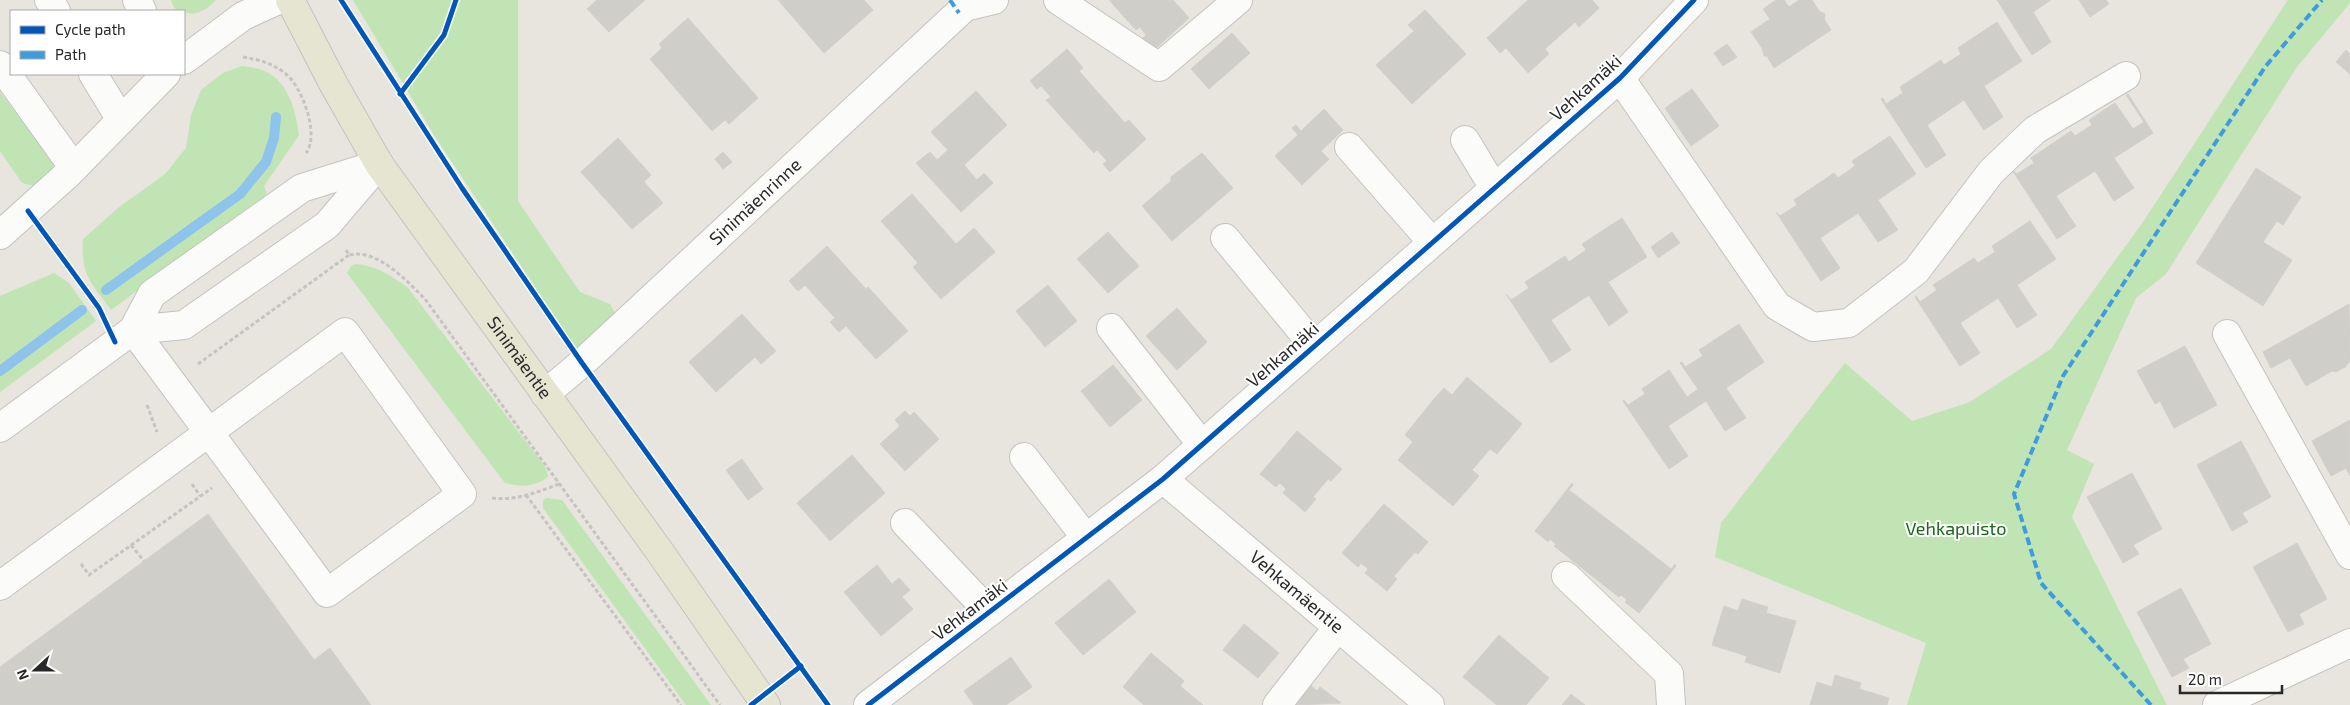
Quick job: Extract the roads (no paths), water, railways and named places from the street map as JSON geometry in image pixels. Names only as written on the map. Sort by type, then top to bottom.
[{"type":"main road","name":"Sinimäentie","points":[[290,0],[334,85],[379,164],[660,552],[766,705]]},
{"type":"street","points":[[185,59],[243,16],[278,0]]},
{"type":"street","name":"Sinimäenrinne","points":[[545,394],[582,363],[965,8],[994,0]]},
{"type":"street","points":[[1058,0],[1159,67],[1238,0]]},
{"type":"street","name":"Vehkamäki","points":[[868,705],[1163,479],[1620,78],[1694,0]]},
{"type":"street","points":[[0,65],[74,168]]},
{"type":"street","points":[[94,75],[120,120]]},
{"type":"street","points":[[0,236],[74,168],[165,75]]},
{"type":"street","points":[[1620,78],[1777,306],[1813,327],[1849,323],[1916,271],[1991,172],[2035,130],[2126,76]]},
{"type":"street","points":[[1465,140],[1494,188]]},
{"type":"street","points":[[1349,147],[1432,242]]},
{"type":"street","points":[[0,428],[133,330],[152,294],[302,188],[379,164]]},
{"type":"street","points":[[133,330],[184,325],[327,225],[379,164]]},
{"type":"street","points":[[1225,238],[1314,346]]},
{"type":"street","points":[[1110,328],[1202,445]]},
{"type":"street","points":[[0,586],[173,458],[209,432],[345,332],[462,494],[328,593],[209,432],[133,330]]},
{"type":"street","points":[[2227,334],[2350,555]]},
{"type":"street","points":[[1024,457],[1086,538]]},
{"type":"street","name":"Vehkamäentie","points":[[1163,479],[1428,704]]},
{"type":"street","points":[[905,523],[989,612]]},
{"type":"street","points":[[1566,576],[1669,674],[1671,705]]},
{"type":"street","points":[[1277,705],[1338,628]]},
{"type":"street","points":[[2217,705],[2350,643]]},
{"type":"waterway","points":[[106,290],[240,194],[266,162],[274,138],[276,117]]},
{"type":"waterway","points":[[0,371],[82,310]]},
{"type":"park label","name":"Vehkapuisto","points":[[1956,529]]}]
